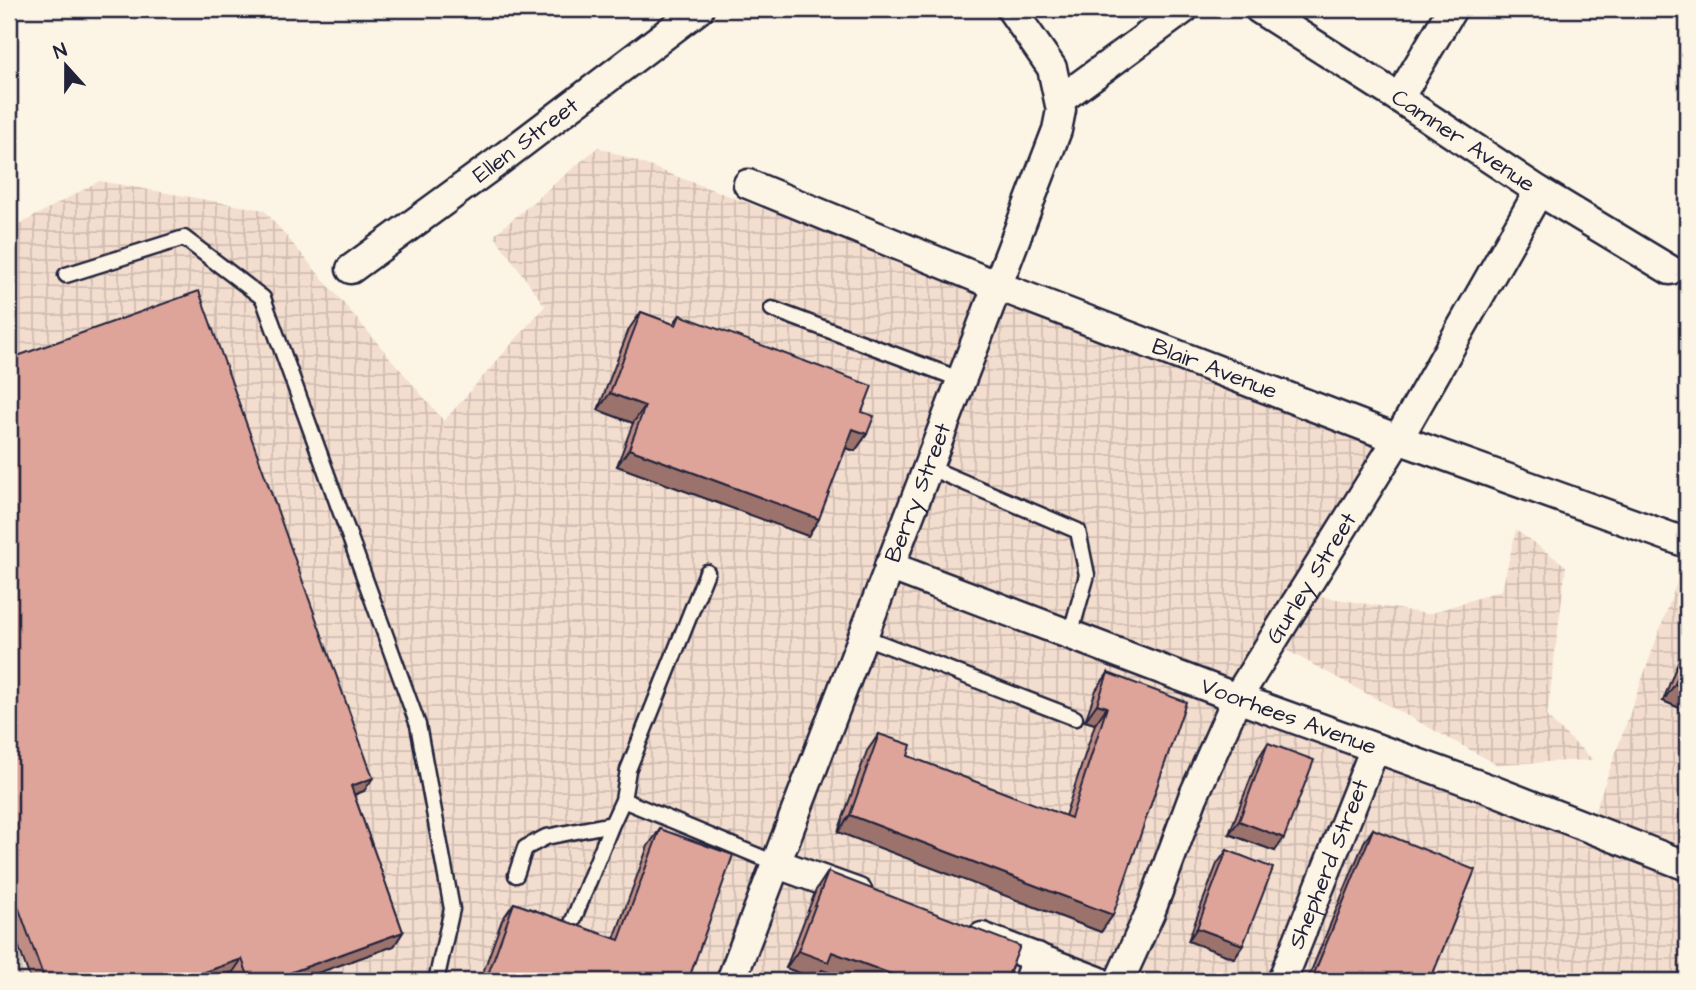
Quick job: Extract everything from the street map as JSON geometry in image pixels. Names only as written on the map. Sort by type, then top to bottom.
[{"type":"street","name":"Ellen Street","points":[[351,269],[699,9]]},
{"type":"street","name":"Berry Street","points":[[730,981],[1057,130],[1062,110],[1052,68],[1011,9]]},
{"type":"street","points":[[1060,100],[1184,9]]},
{"type":"street","name":"Camner Avenue","points":[[1259,9],[1539,191],[1670,270]]},
{"type":"street","points":[[1399,98],[1452,9]]},
{"type":"street","name":"Blair Avenue","points":[[748,184],[998,286],[1398,439],[1687,543]]},
{"type":"street","name":"Gurley Street","points":[[1119,981],[1150,913],[1193,797],[1237,698],[1398,439],[1539,191]]},
{"type":"street","name":"Voorhees Avenue","points":[[889,566],[1237,698],[1495,791],[1687,866]]},
{"type":"street","name":"Shepherd Street","points":[[1282,981],[1375,748]]},
{"type":"street","points":[[775,863],[880,901]]},
{"type":"street","points":[[958,929],[1032,969],[1098,981]]},
{"type":"lane","points":[[66,275],[184,238],[263,298],[418,724],[452,909],[436,981]]},
{"type":"lane","points":[[772,309],[961,380]]},
{"type":"lane","points":[[928,467],[1078,531],[1087,575],[1070,635]]},
{"type":"lane","points":[[572,923],[623,800],[628,770],[706,572]]},
{"type":"lane","points":[[862,636],[1075,718]]},
{"type":"lane","points":[[623,800],[775,863]]},
{"type":"lane","points":[[516,875],[525,848],[546,837],[612,824]]},
{"type":"shaded area","points":[[598,147],[1393,444],[1306,594],[1428,614],[1502,590],[1516,530],[1566,566],[1547,717],[1593,760],[1496,764],[1277,645],[1246,698],[1588,830],[1687,554],[1687,981],[9,981],[9,230],[99,181],[264,210],[444,421],[545,306],[494,235]]},
{"type":"building","points":[[199,291],[373,778],[351,786],[403,932],[267,981],[250,981],[242,959],[179,981],[45,981],[9,881],[9,359]]},
{"type":"building","points":[[641,312],[676,325],[680,315],[872,386],[862,412],[874,416],[867,434],[853,429],[819,519],[629,449],[645,406],[610,393]]},
{"type":"building","points":[[1687,651],[1687,689],[1675,684]]},
{"type":"building","points":[[1108,673],[1186,702],[1113,915],[850,815],[879,734],[911,745],[908,756],[1071,818],[1107,707],[1097,704]]},
{"type":"building","points":[[1268,743],[1314,760],[1284,838],[1239,821]]},
{"type":"building","points":[[660,829],[733,855],[688,981],[486,980],[514,903],[619,940]]},
{"type":"building","points":[[1373,829],[1475,870],[1430,981],[1311,981]]},
{"type":"building","points":[[1227,850],[1273,868],[1243,945],[1197,928]]},
{"type":"building","points":[[828,872],[1020,946],[1006,981],[910,981],[832,952],[828,962],[798,951]]}]
